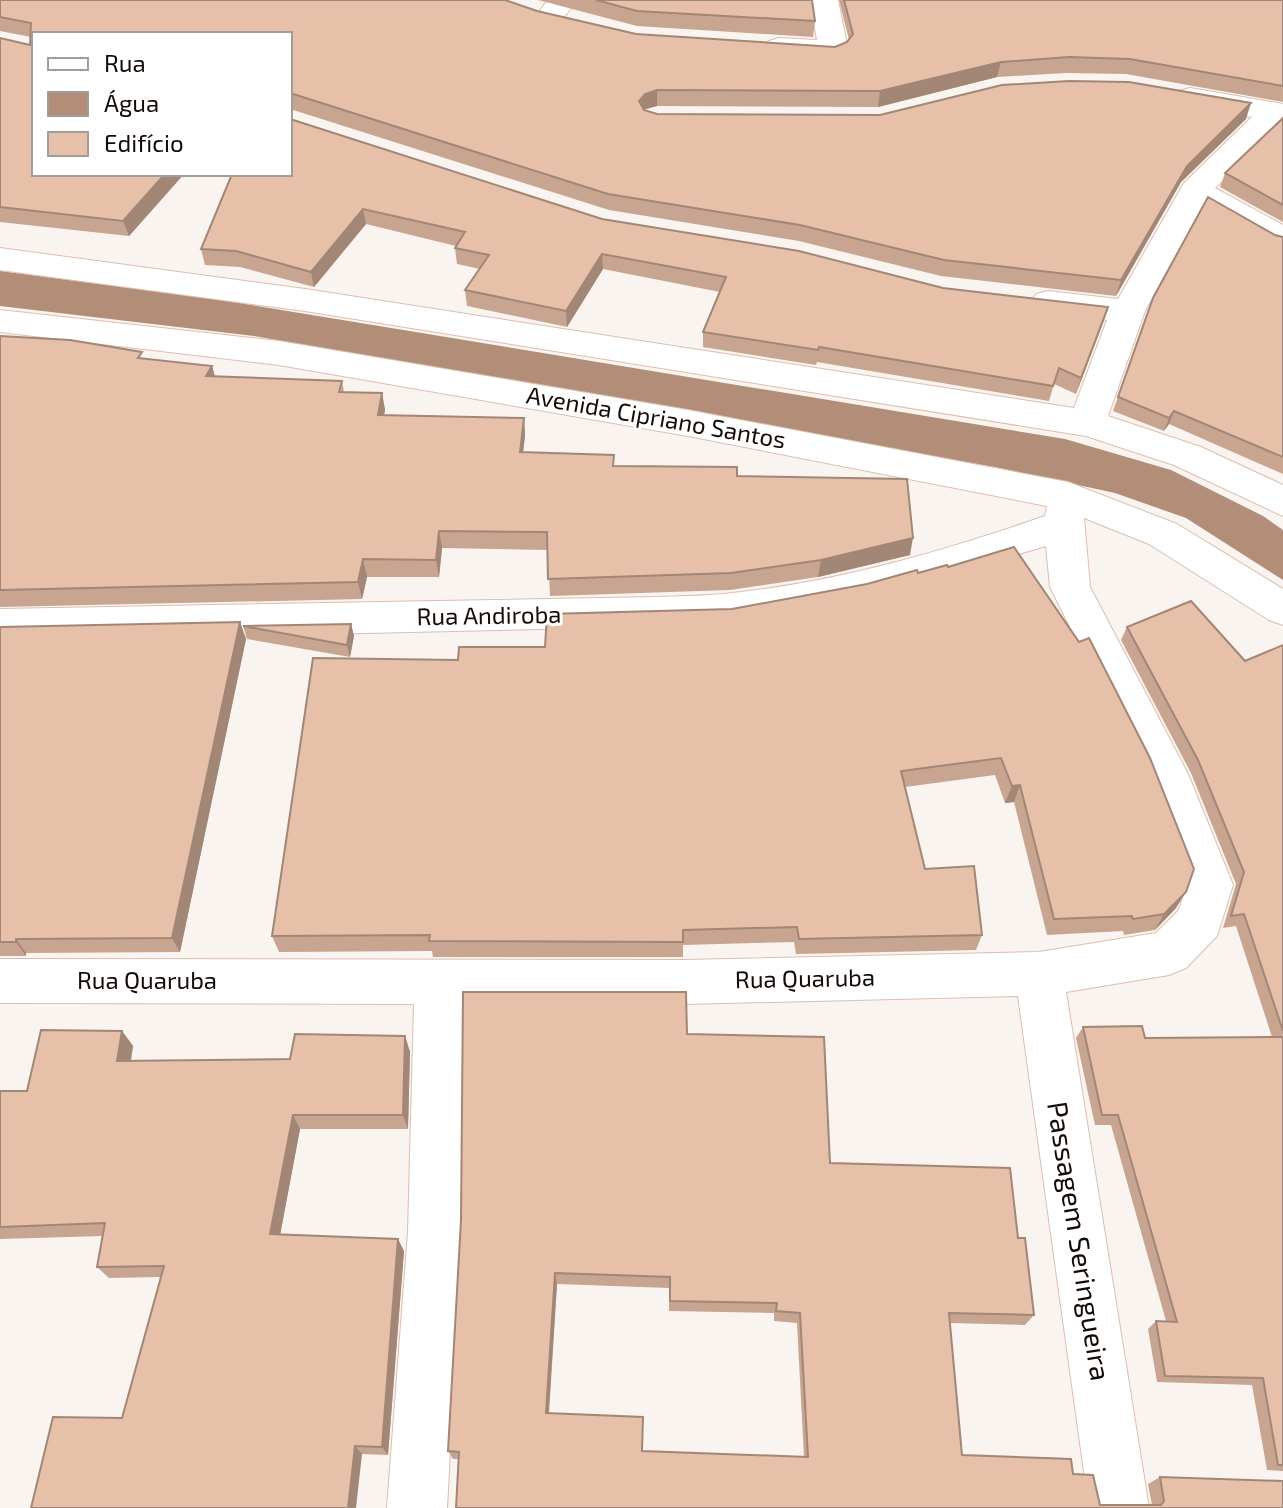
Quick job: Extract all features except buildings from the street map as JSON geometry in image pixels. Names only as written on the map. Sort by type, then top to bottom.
[{"type":"street","points":[[746,45],[833,50],[824,0]]},
{"type":"street","points":[[1155,91],[1279,112]]},
{"type":"street","points":[[1087,423],[1128,311],[1195,190],[1279,112]]},
{"type":"street","points":[[1195,190],[1283,239]]},
{"type":"street","points":[[0,259],[305,300],[1087,423],[1174,448],[1283,502]]},
{"type":"street","points":[[1019,299],[1128,311]]},
{"type":"street","name":"Avenida Cipriano Santos","points":[[0,321],[279,353],[688,423],[1163,534],[1283,609]]},
{"type":"street","name":"Rua Andiroba","points":[[0,625],[639,613],[740,608],[809,596],[1006,546],[1066,511]]},
{"type":"street","name":"Rua Quaruba","points":[[0,981],[684,982],[1039,974],[1169,953],[1200,921],[1210,885],[1166,774],[1070,587],[1066,511]]},
{"type":"street","name":"Passagem Seringueira","points":[[1039,974],[1119,1508]]},
{"type":"street","points":[[417,1508],[435,1232],[439,980]]},
{"type":"water","points":[[0,271],[215,299],[1065,439],[1171,470],[1263,516],[1283,530],[1283,580],[1186,518],[1115,493],[1000,468],[254,336],[0,306]]}]
